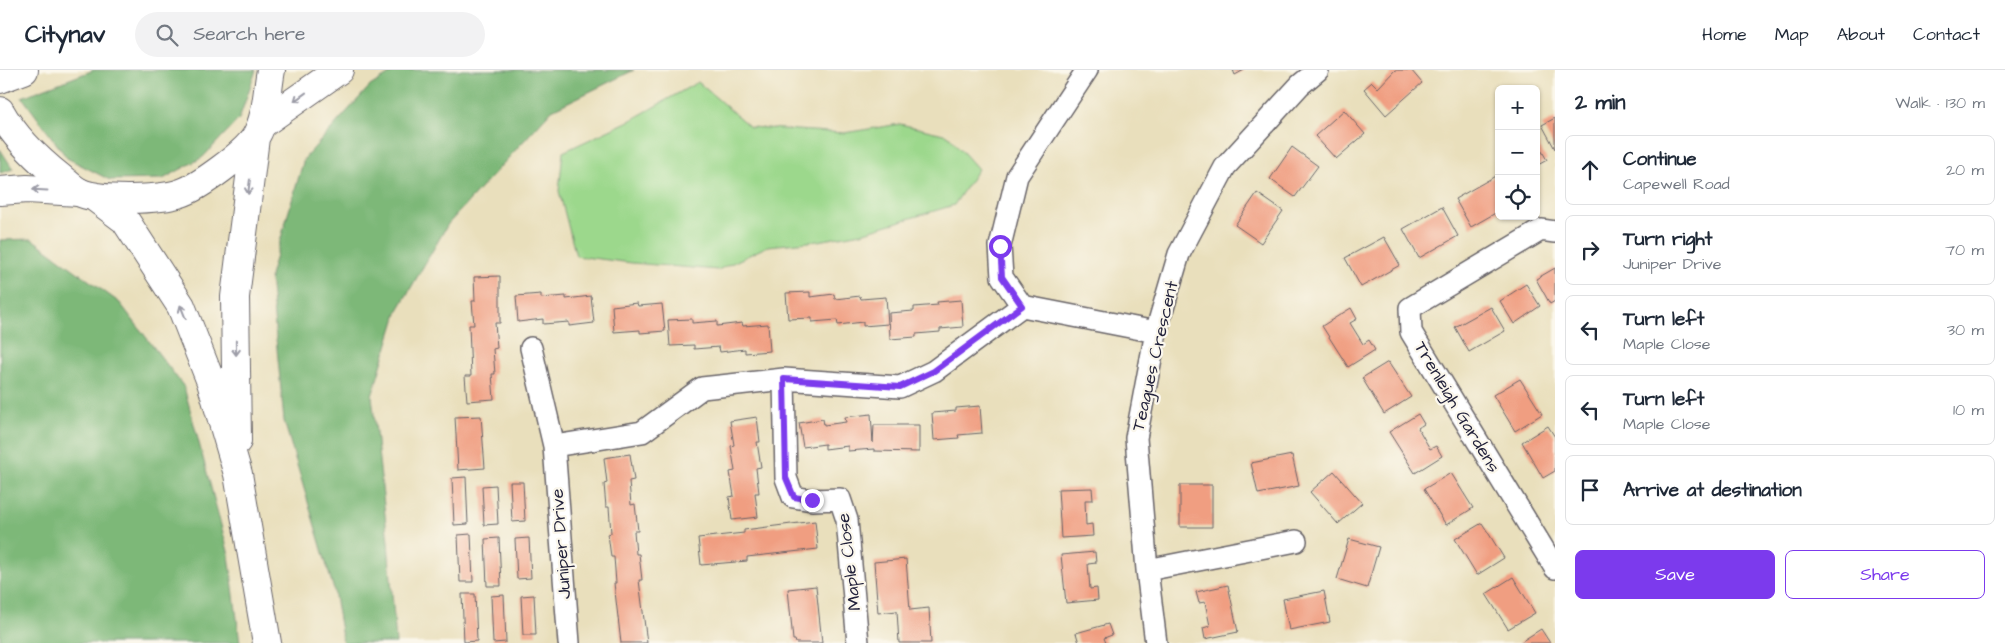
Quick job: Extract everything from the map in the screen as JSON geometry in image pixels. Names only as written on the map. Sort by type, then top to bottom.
[{"type":"main road","points":[[0,78],[24,70]]},
{"type":"main road","points":[[238,474],[236,297],[258,131],[271,70]]},
{"type":"main road","points":[[0,191],[27,189],[141,200],[181,193],[224,168],[258,131],[339,70]]},
{"type":"main road","points":[[0,112],[9,127],[39,160],[126,220],[181,306],[211,382],[238,474],[267,643]]},
{"type":"street","points":[[1087,70],[1017,176],[1000,246],[1002,277],[1022,306],[1156,332]]},
{"type":"street","name":"Teagues Crescent","points":[[1156,643],[1147,570],[1136,438],[1156,332],[1179,254],[1225,167],[1300,85],[1318,70]]},
{"type":"street","name":"Trenleigh Gardens","points":[[1555,232],[1541,230],[1410,308],[1410,332],[1555,568]]},
{"type":"street","points":[[554,446],[642,432],[702,388],[784,379],[900,387],[934,371],[1022,306]]},
{"type":"street","name":"Juniper Drive","points":[[531,348],[554,446],[569,643]]},
{"type":"street","name":"Maple Close","points":[[784,379],[786,478],[794,497],[812,500],[840,499],[847,520],[858,643]]},
{"type":"street","points":[[1147,570],[1296,541]]},
{"type":"green space","points":[[94,70],[256,70],[239,119],[203,157],[163,179],[110,180],[67,158],[22,97]]},
{"type":"green space","points":[[396,70],[634,70],[552,110],[448,224],[398,310],[372,396],[388,542],[396,643],[343,643],[334,590],[284,421],[270,276],[304,159],[370,86]]},
{"type":"green space","points":[[698,82],[750,127],[844,133],[900,124],[948,135],[978,169],[954,205],[861,233],[818,241],[768,246],[718,270],[576,256],[559,191],[563,152],[631,120]]},
{"type":"green space","points":[[0,149],[13,169],[0,173]]},
{"type":"green space","points":[[32,239],[120,303],[184,387],[229,555],[240,643],[0,643],[0,240]]},
{"type":"building","points":[[1233,70],[1244,70],[1235,75]]},
{"type":"building","points":[[1395,70],[1411,70],[1422,83],[1386,115],[1364,89],[1372,82],[1378,88]]},
{"type":"building","points":[[1344,110],[1365,134],[1336,159],[1315,136]]},
{"type":"building","points":[[1555,118],[1555,149],[1542,125]]},
{"type":"building","points":[[1292,147],[1318,166],[1295,197],[1270,179]]},
{"type":"building","points":[[1540,148],[1547,160],[1540,164]]},
{"type":"building","points":[[1495,176],[1495,213],[1471,227],[1455,199]]},
{"type":"building","points":[[1257,193],[1283,211],[1261,243],[1235,225]]},
{"type":"building","points":[[1442,207],[1458,236],[1419,258],[1403,229]]},
{"type":"building","points":[[1384,237],[1400,265],[1361,287],[1345,258]]},
{"type":"building","points":[[1555,268],[1555,301],[1550,304],[1536,279]]},
{"type":"building","points":[[500,276],[500,323],[495,323],[497,348],[493,349],[494,399],[467,401],[465,376],[471,376],[469,325],[474,325],[472,301],[475,301],[474,277]]},
{"type":"building","points":[[1526,284],[1540,306],[1514,324],[1500,301]]},
{"type":"building","points":[[810,292],[810,297],[834,294],[835,299],[860,296],[861,299],[886,297],[888,324],[863,326],[863,322],[838,325],[837,320],[812,322],[812,318],[788,319],[786,293]]},
{"type":"building","points":[[541,294],[541,298],[566,296],[566,299],[591,296],[594,323],[569,326],[569,322],[543,324],[543,319],[518,322],[516,296]]},
{"type":"building","points":[[961,300],[963,327],[940,329],[940,332],[916,334],[916,337],[890,339],[889,313],[914,311],[914,307],[938,305],[937,302]]},
{"type":"building","points":[[637,303],[638,306],[662,304],[665,331],[640,333],[640,330],[614,332],[612,306]]},
{"type":"building","points":[[1491,307],[1505,331],[1469,352],[1455,327]]},
{"type":"building","points":[[1351,308],[1357,319],[1350,323],[1363,344],[1369,340],[1375,350],[1348,367],[1322,326]]},
{"type":"building","points":[[692,319],[692,323],[717,321],[717,326],[742,323],[743,326],[768,324],[770,351],[745,353],[745,349],[720,352],[719,347],[694,349],[694,345],[670,346],[668,320]]},
{"type":"building","points":[[1388,362],[1411,397],[1384,414],[1362,378]]},
{"type":"building","points":[[1520,379],[1542,414],[1515,431],[1493,395]]},
{"type":"building","points":[[980,406],[982,433],[958,435],[959,438],[934,440],[932,413]]},
{"type":"building","points":[[871,414],[873,443],[874,425],[919,425],[919,452],[874,451],[874,449],[848,451],[848,446],[825,449],[825,444],[803,447],[799,423],[823,419],[824,425],[846,422],[845,417]]},
{"type":"building","points":[[1418,414],[1424,424],[1418,428],[1430,449],[1436,446],[1442,456],[1415,473],[1389,432]]},
{"type":"building","points":[[481,416],[485,468],[458,470],[455,417]]},
{"type":"building","points":[[757,417],[760,442],[757,442],[761,467],[756,468],[759,493],[755,493],[758,517],[732,520],[729,497],[734,496],[730,472],[735,471],[731,446],[734,445],[730,421]]},
{"type":"building","points":[[1548,426],[1555,437],[1555,471],[1543,478],[1522,442]]},
{"type":"building","points":[[630,454],[634,480],[629,481],[631,505],[635,504],[638,531],[634,531],[636,554],[639,554],[642,580],[639,580],[647,643],[621,643],[614,583],[616,583],[614,557],[611,557],[608,534],[611,533],[609,507],[606,507],[604,484],[607,483],[604,458]]},
{"type":"building","points":[[1292,455],[1299,486],[1258,494],[1251,463]]},
{"type":"building","points":[[1334,471],[1362,503],[1338,524],[1310,492]]},
{"type":"building","points":[[1451,473],[1473,508],[1446,525],[1424,489]]},
{"type":"building","points":[[466,477],[468,524],[454,525],[452,478]]},
{"type":"building","points":[[510,482],[523,482],[525,521],[512,522]]},
{"type":"building","points":[[496,485],[498,524],[484,525],[482,486]]},
{"type":"building","points":[[1180,485],[1212,485],[1212,527],[1180,527]]},
{"type":"building","points":[[1092,488],[1093,500],[1085,500],[1086,525],[1092,524],[1093,536],[1061,538],[1058,489]]},
{"type":"building","points":[[815,521],[818,549],[747,557],[747,561],[701,565],[698,538],[744,533],[744,530]]},
{"type":"building","points":[[1482,523],[1504,558],[1477,575],[1455,539]]},
{"type":"building","points":[[471,534],[473,582],[460,582],[458,535]]},
{"type":"building","points":[[499,538],[501,586],[487,586],[485,539]]},
{"type":"building","points":[[529,538],[531,578],[517,579],[515,539]]},
{"type":"building","points":[[1349,539],[1379,547],[1367,588],[1337,579]]},
{"type":"building","points":[[1095,552],[1096,563],[1088,564],[1090,589],[1097,588],[1098,600],[1066,603],[1061,555]]},
{"type":"building","points":[[906,559],[910,610],[929,608],[931,643],[899,643],[897,611],[878,613],[874,562]]},
{"type":"building","points":[[1513,577],[1535,613],[1508,629],[1486,594]]},
{"type":"building","points":[[1228,585],[1238,632],[1205,639],[1203,628],[1210,626],[1205,602],[1199,603],[1196,592]]},
{"type":"building","points":[[816,586],[822,643],[796,643],[793,640],[788,589]]},
{"type":"building","points":[[1324,591],[1330,622],[1289,630],[1283,599]]},
{"type":"building","points":[[462,594],[475,594],[477,641],[464,642]]},
{"type":"building","points":[[504,595],[506,642],[493,643],[491,596]]},
{"type":"building","points":[[534,595],[536,635],[523,635],[521,596]]},
{"type":"building","points":[[1108,624],[1112,635],[1104,638],[1106,643],[1079,643],[1076,633]]},
{"type":"building","points":[[1541,629],[1550,643],[1519,643]]},
{"type":"route","points":[[812,500],[794,497],[786,478],[784,379],[900,387],[934,371],[1022,306],[1002,277],[1000,246]]}]
